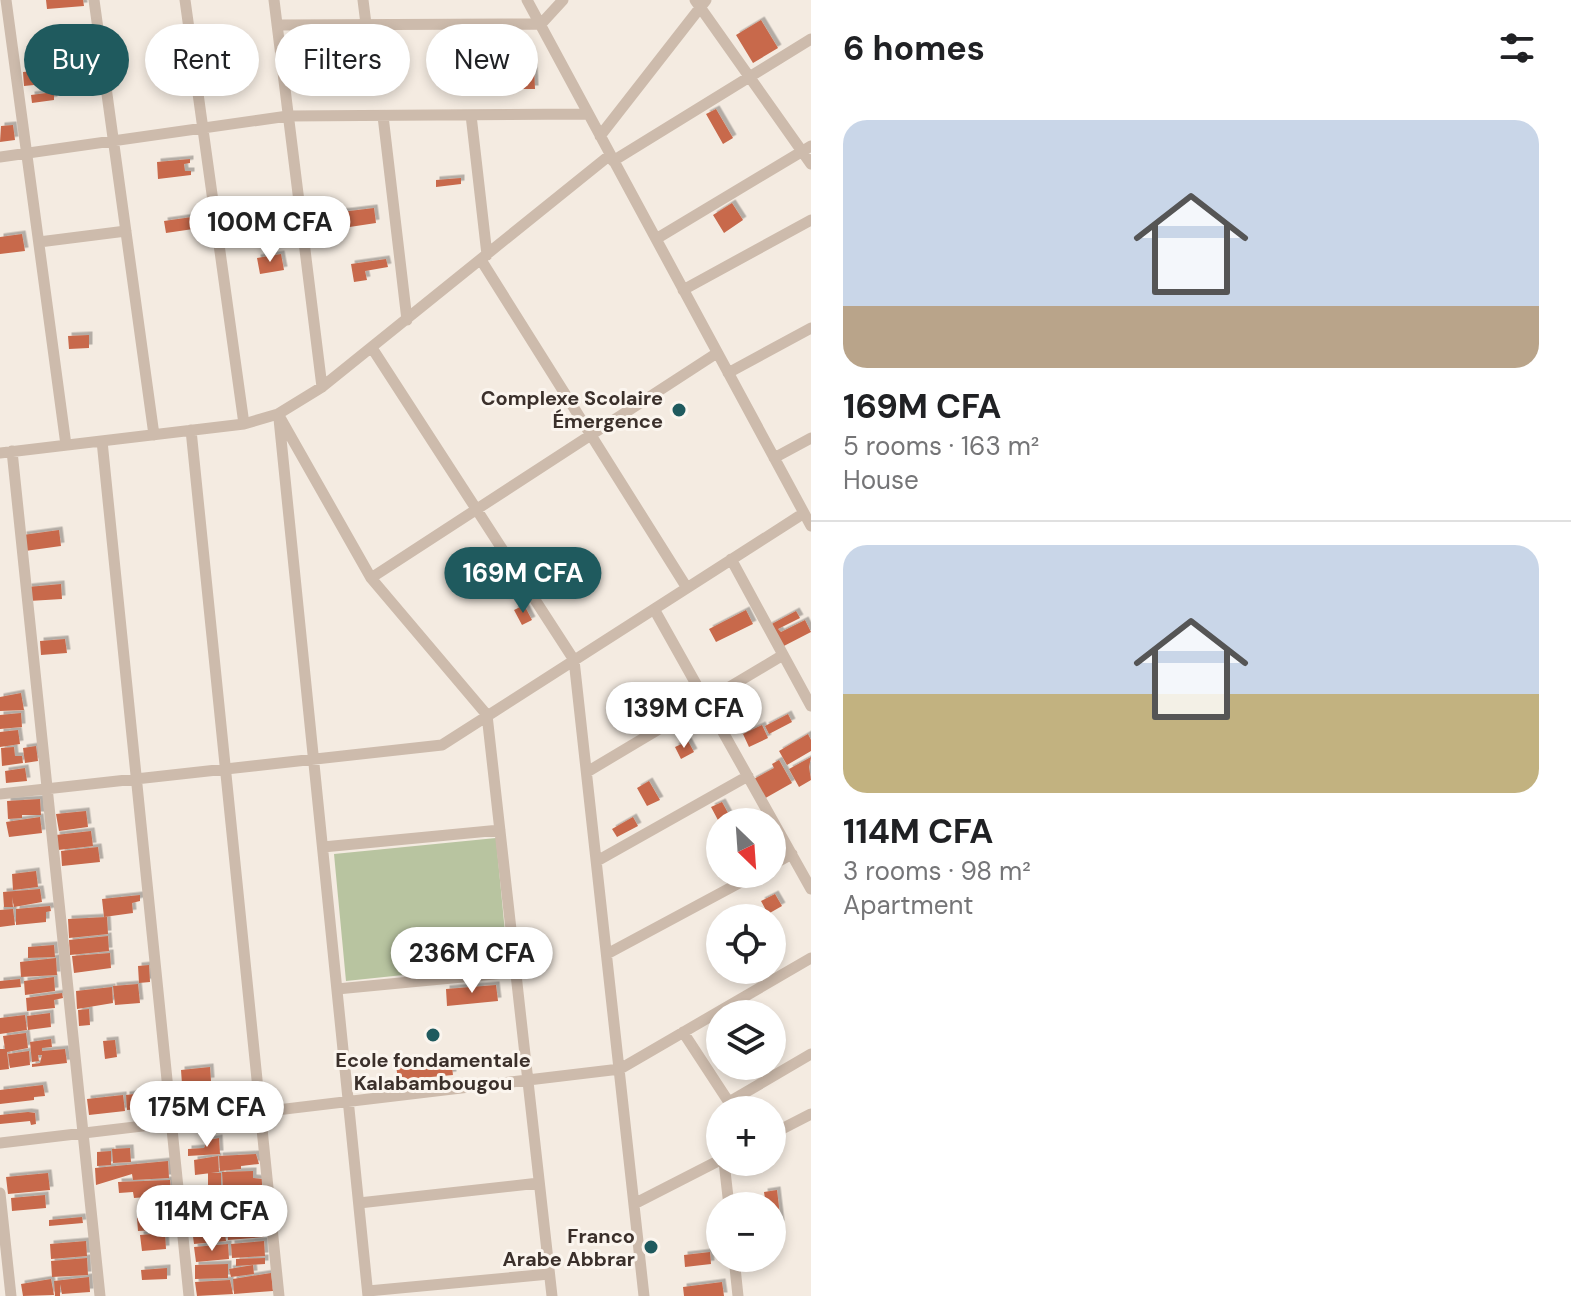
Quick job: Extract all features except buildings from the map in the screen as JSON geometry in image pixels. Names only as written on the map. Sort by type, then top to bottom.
[{"type":"street","points":[[6,0],[66,445]]},
{"type":"street","points":[[94,0],[154,435]]},
{"type":"street","points":[[185,0],[244,424]]},
{"type":"street","points":[[274,0],[277,24]]},
{"type":"street","points":[[363,0],[366,24]]},
{"type":"street","points":[[527,0],[811,526]]},
{"type":"street","points":[[410,24],[541,24],[563,0]]},
{"type":"street","points":[[600,136],[700,2],[750,78],[806,149],[811,164]]},
{"type":"street","points":[[100,1296],[47,789],[6,452],[244,424],[278,414],[322,387],[612,158],[811,39]]},
{"type":"street","points":[[286,96],[322,387]]},
{"type":"street","points":[[0,157],[288,116],[588,114]]},
{"type":"street","points":[[471,115],[484,258],[687,588]]},
{"type":"street","points":[[383,116],[407,320]]},
{"type":"street","points":[[656,239],[806,149]]},
{"type":"street","points":[[683,290],[811,220]]},
{"type":"street","points":[[39,242],[126,231]]},
{"type":"street","points":[[728,373],[811,328]]},
{"type":"street","points":[[372,348],[574,660],[644,1296]]},
{"type":"street","points":[[371,578],[717,353]]},
{"type":"street","points":[[278,414],[371,578],[487,715],[552,1296]]},
{"type":"street","points":[[278,414],[368,1294],[549,1274]]},
{"type":"street","points":[[191,430],[279,1296]]},
{"type":"street","points":[[774,458],[811,438]]},
{"type":"street","points":[[102,441],[189,1296]]},
{"type":"street","points":[[0,794],[442,745],[804,513]]},
{"type":"street","points":[[731,559],[783,655],[807,688],[811,706]]},
{"type":"street","points":[[654,609],[811,889]]},
{"type":"street","points":[[587,772],[783,655]]},
{"type":"street","points":[[597,861],[748,776]]},
{"type":"street","points":[[323,847],[500,830]]},
{"type":"street","points":[[786,857],[792,854]]},
{"type":"street","points":[[607,954],[730,888]]},
{"type":"street","points":[[0,1143],[620,1069],[811,958]]},
{"type":"street","points":[[337,989],[516,972]]},
{"type":"street","points":[[683,1032],[725,1096]]},
{"type":"street","points":[[747,1096],[811,1054]]},
{"type":"street","points":[[786,1127],[810,1114],[811,1129]]},
{"type":"street","points":[[634,1204],[706,1169]]},
{"type":"street","points":[[359,1203],[539,1183]]},
{"type":"street","points":[[0,1193],[8,1296]]},
{"type":"street","points":[[735,1272],[738,1296]]},
{"type":"green space","points":[[496,838],[508,964],[346,981],[334,854]]},
{"type":"place","name":"Complexe Scolaire Émergence","points":[[679,410]]},
{"type":"place","name":"Ecole fondamentale Kalabambougou","points":[[433,1035]]},
{"type":"place","name":"Franco Arabe Abbrar","points":[[651,1247]]}]
